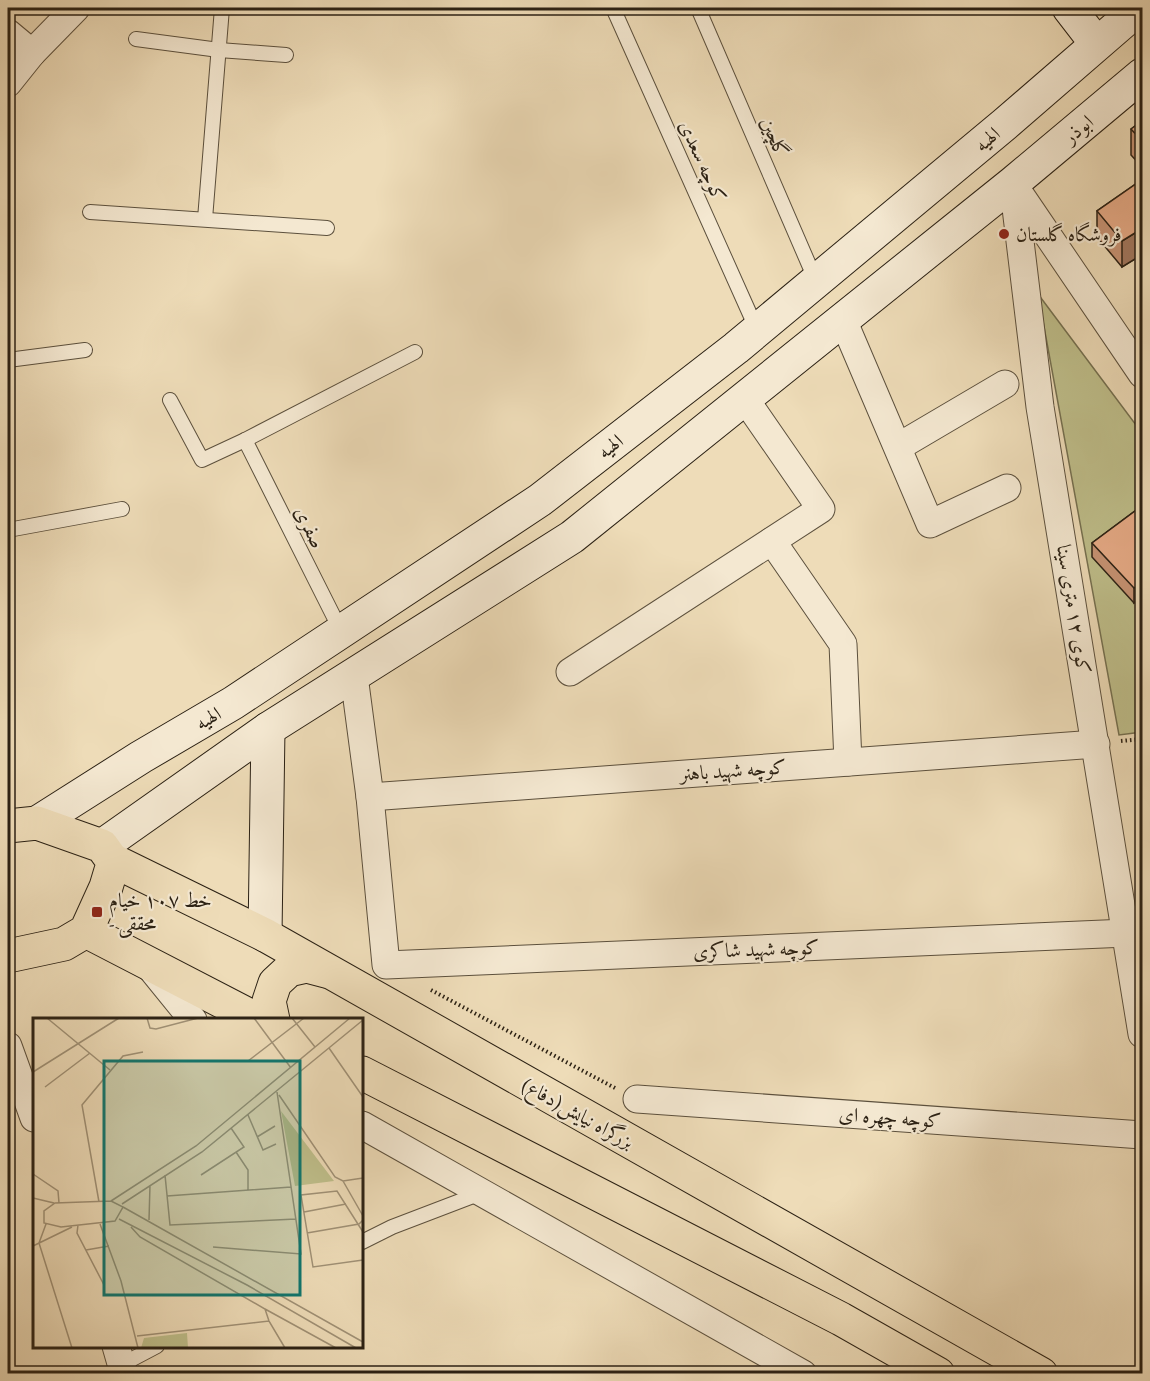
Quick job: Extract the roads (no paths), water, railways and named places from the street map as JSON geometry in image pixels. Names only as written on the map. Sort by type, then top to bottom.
[{"type":"main road","points":[[1068,8],[1096,43]]},
{"type":"main road","name":"الهیه","points":[[22,825],[233,703],[540,500],[816,282],[1139,8]]},
{"type":"main road","name":"ابوذر","points":[[1013,183],[1143,75]]},
{"type":"main road","points":[[8,956],[64,944],[86,931],[106,887],[112,867],[107,853],[268,729],[572,537],[1013,183]]},
{"type":"main road","points":[[265,935],[268,729]]},
{"type":"main road","name":"بزرگراه نیایش(دفاع)","points":[[22,825],[107,853],[265,935],[1041,1374]]},
{"type":"main road","points":[[86,931],[254,1018]]},
{"type":"main road","points":[[273,1018],[269,1001],[275,983],[289,970],[307,966],[326,971]]},
{"type":"main road","points":[[363,1074],[841,1319],[938,1374]]},
{"type":"street","points":[[8,83],[32,53],[76,8]]},
{"type":"street","points":[[8,33],[32,53]]},
{"type":"street","points":[[1013,183],[1143,374]]},
{"type":"street","name":"کوی ۱۲ متری سینا","points":[[1013,183],[1040,407],[1143,1034]]},
{"type":"street","points":[[843,320],[930,524],[1007,488]]},
{"type":"street","points":[[898,447],[1005,384]]},
{"type":"street","points":[[570,672],[821,509],[745,399]]},
{"type":"street","points":[[772,541],[843,644],[848,762]]},
{"type":"street","points":[[354,676],[370,797]]},
{"type":"street","name":"کوچه شهید باهنر","points":[[370,797],[1096,744]]},
{"type":"street","name":"کوچه شهید شاکری","points":[[370,797],[386,965],[1127,933]]},
{"type":"street","points":[[146,962],[192,1018]]},
{"type":"street","points":[[8,1046],[16,1094],[33,1117]]},
{"type":"street","name":"کوچه چهره ای","points":[[637,1099],[1143,1135]]},
{"type":"street","points":[[363,1126],[483,1192],[791,1370]]},
{"type":"lane","points":[[205,219],[222,8]]},
{"type":"lane","name":"کوچه سعدی","points":[[613,8],[757,330]]},
{"type":"lane","name":"گلچین","points":[[698,8],[816,282]]},
{"type":"lane","points":[[136,39],[219,50],[286,55]]},
{"type":"lane","points":[[90,212],[327,228]]},
{"type":"lane","points":[[8,360],[85,350]]},
{"type":"lane","points":[[171,400],[202,460],[415,352]]},
{"type":"lane","name":"صفری","points":[[245,440],[340,631]]},
{"type":"lane","points":[[8,530],[122,509]]},
{"type":"lane","points":[[363,1242],[392,1227],[483,1192]]},
{"type":"lane","points":[[120,1362],[155,1348]]},
{"type":"place","name":"فروشگاه گلستان","points":[[1004,234]]},
{"type":"place","name":"خط ۱۰۷ خیام - محققی","points":[[97,912]]}]
